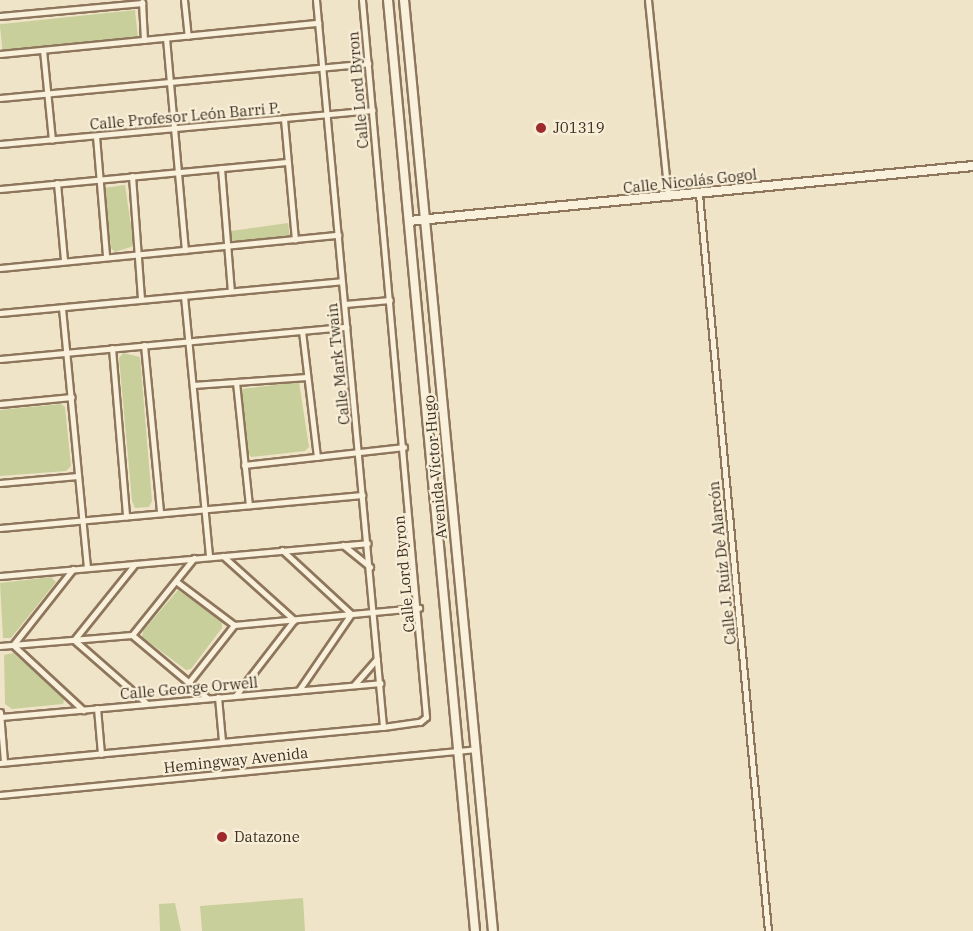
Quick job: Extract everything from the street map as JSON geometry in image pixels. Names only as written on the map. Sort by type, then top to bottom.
[{"type":"street","points":[[184,0],[188,36]]},
{"type":"street","name":"Calle Mark Twain","points":[[316,0],[368,543],[383,727]]},
{"type":"street","name":"Calle Lord Byron","points":[[2,763],[383,727],[420,722],[428,713],[362,0]]},
{"type":"street","name":"Avenida Víctor Hugo","points":[[388,0],[476,931]]},
{"type":"street","name":"Avenida Víctor Hugo","points":[[404,0],[493,931]]},
{"type":"street","points":[[648,0],[668,197]]},
{"type":"street","points":[[0,16],[142,1],[144,40]]},
{"type":"street","points":[[0,54],[318,23]]},
{"type":"street","points":[[166,38],[185,250]]},
{"type":"street","points":[[43,50],[52,140]]},
{"type":"street","points":[[0,98],[368,63]]},
{"type":"street","name":"Calle Profesor León Barri P.","points":[[0,144],[372,110]]},
{"type":"street","points":[[284,119],[295,240]]},
{"type":"street","points":[[96,136],[106,256]]},
{"type":"street","points":[[0,189],[287,162]]},
{"type":"street","name":"Calle Nicolás Gogol","points":[[409,221],[973,166]]},
{"type":"street","points":[[221,168],[231,291]]},
{"type":"street","points":[[132,176],[141,298]]},
{"type":"street","points":[[57,183],[64,260]]},
{"type":"street","name":"Calle J. Ruíz De Alarcón","points":[[699,194],[768,931]]},
{"type":"street","points":[[0,268],[338,235]]},
{"type":"street","points":[[0,313],[342,281]]},
{"type":"street","points":[[184,296],[209,557]]},
{"type":"street","points":[[345,304],[390,300]]},
{"type":"street","points":[[62,308],[87,568]]},
{"type":"street","points":[[0,358],[347,327]]},
{"type":"street","points":[[302,332],[317,457]]},
{"type":"street","points":[[144,345],[160,512]]},
{"type":"street","points":[[112,348],[126,516]]},
{"type":"street","points":[[193,385],[307,377]]},
{"type":"street","points":[[236,382],[249,505]]},
{"type":"street","points":[[0,404],[72,397]]},
{"type":"street","points":[[244,465],[404,447]]},
{"type":"street","points":[[0,483],[78,476]]},
{"type":"street","points":[[0,528],[363,495]]},
{"type":"street","points":[[0,576],[368,543]]},
{"type":"street","points":[[343,545],[370,567]]},
{"type":"street","points":[[282,550],[351,614]]},
{"type":"street","points":[[222,556],[294,620]]},
{"type":"street","points":[[132,635],[177,582],[194,558]]},
{"type":"street","points":[[74,640],[135,564]]},
{"type":"street","points":[[13,645],[73,569]]},
{"type":"street","points":[[177,582],[234,625],[419,608]]},
{"type":"street","points":[[299,690],[351,614]]},
{"type":"street","points":[[236,696],[294,620]]},
{"type":"street","points":[[189,682],[234,625]]},
{"type":"street","points":[[0,646],[132,635],[207,698]]},
{"type":"street","points":[[74,640],[147,704]]},
{"type":"street","points":[[13,645],[83,710]]},
{"type":"street","points":[[354,685],[378,659]]},
{"type":"street","name":"Calle George Orwell","points":[[1,717],[380,682]]},
{"type":"street","points":[[218,697],[222,741]]},
{"type":"street","points":[[97,708],[101,754]]},
{"type":"street","points":[[0,712],[2,763]]},
{"type":"street","name":"Hemingway Avenida","points":[[0,795],[474,749]]},
{"type":"street","points":[[467,838],[483,835]]},
{"type":"green space","points":[[135,10],[138,38],[3,52],[0,24]]},
{"type":"green space","points":[[125,185],[134,246],[115,252],[111,248],[104,188]]},
{"type":"green space","points":[[288,223],[290,238],[233,246],[231,231]]},
{"type":"green space","points":[[123,353],[140,357],[152,501],[149,507],[135,508],[132,501],[119,358]]},
{"type":"green space","points":[[299,382],[309,447],[305,451],[251,457],[246,450],[242,389]]},
{"type":"green space","points":[[61,404],[65,407],[71,466],[66,471],[0,476],[0,410]]},
{"type":"green space","points":[[51,577],[56,582],[11,638],[3,638],[0,583]]},
{"type":"green space","points":[[178,590],[222,621],[222,628],[191,669],[186,670],[142,637],[143,631]]},
{"type":"green space","points":[[13,653],[65,697],[63,704],[12,709],[5,704],[4,655]]},
{"type":"green space","points":[[303,898],[305,931],[202,931],[200,906]]},
{"type":"green space","points":[[175,903],[181,931],[160,931],[159,904]]},
{"type":"place","name":"J01319","points":[[541,128]]},
{"type":"place","name":"Datazone","points":[[222,837]]}]
